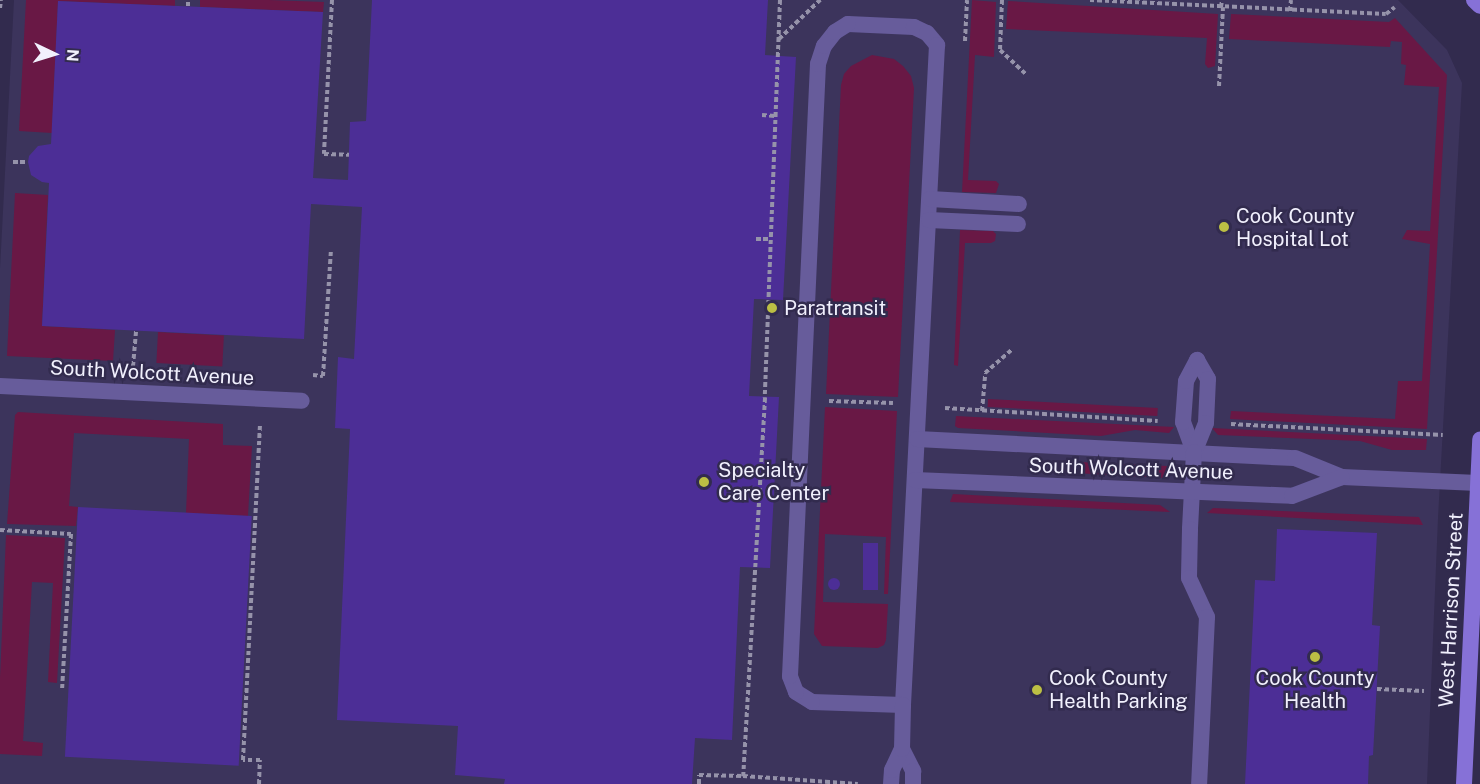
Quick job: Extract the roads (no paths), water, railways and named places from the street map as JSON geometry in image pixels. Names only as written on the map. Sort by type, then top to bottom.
[{"type":"main road","points":[[1474,0],[1480,6]]},
{"type":"main road","name":"West Harrison Street","points":[[1464,784],[1480,439]]},
{"type":"lane","points":[[891,784],[891,770],[902,749],[937,45],[927,33],[914,27],[848,24],[835,32],[824,46],[818,64],[790,676],[796,692],[812,702],[903,705]]},
{"type":"lane","points":[[930,199],[1019,204]]},
{"type":"lane","points":[[929,220],[1018,224]]},
{"type":"lane","name":"South Wolcott Avenue","points":[[0,386],[302,401]]},
{"type":"lane","name":"South Wolcott Avenue","points":[[917,439],[1295,458],[1342,477],[1478,483]]},
{"type":"lane","points":[[1194,452],[1190,578],[1207,618],[1199,784]]},
{"type":"lane","name":"South Wolcott Avenue","points":[[915,480],[1292,496],[1342,477]]},
{"type":"lane","points":[[902,749],[914,771],[913,784]]},
{"type":"place","name":"Cook County Hospital Lot","points":[[1224,227]]},
{"type":"place","name":"Paratransit","points":[[772,308]]},
{"type":"place","name":"Specialty Care Center","points":[[704,482]]},
{"type":"place","name":"Cook County Health","points":[[1315,657]]},
{"type":"place","name":"Cook County Health Parking","points":[[1037,690]]}]
